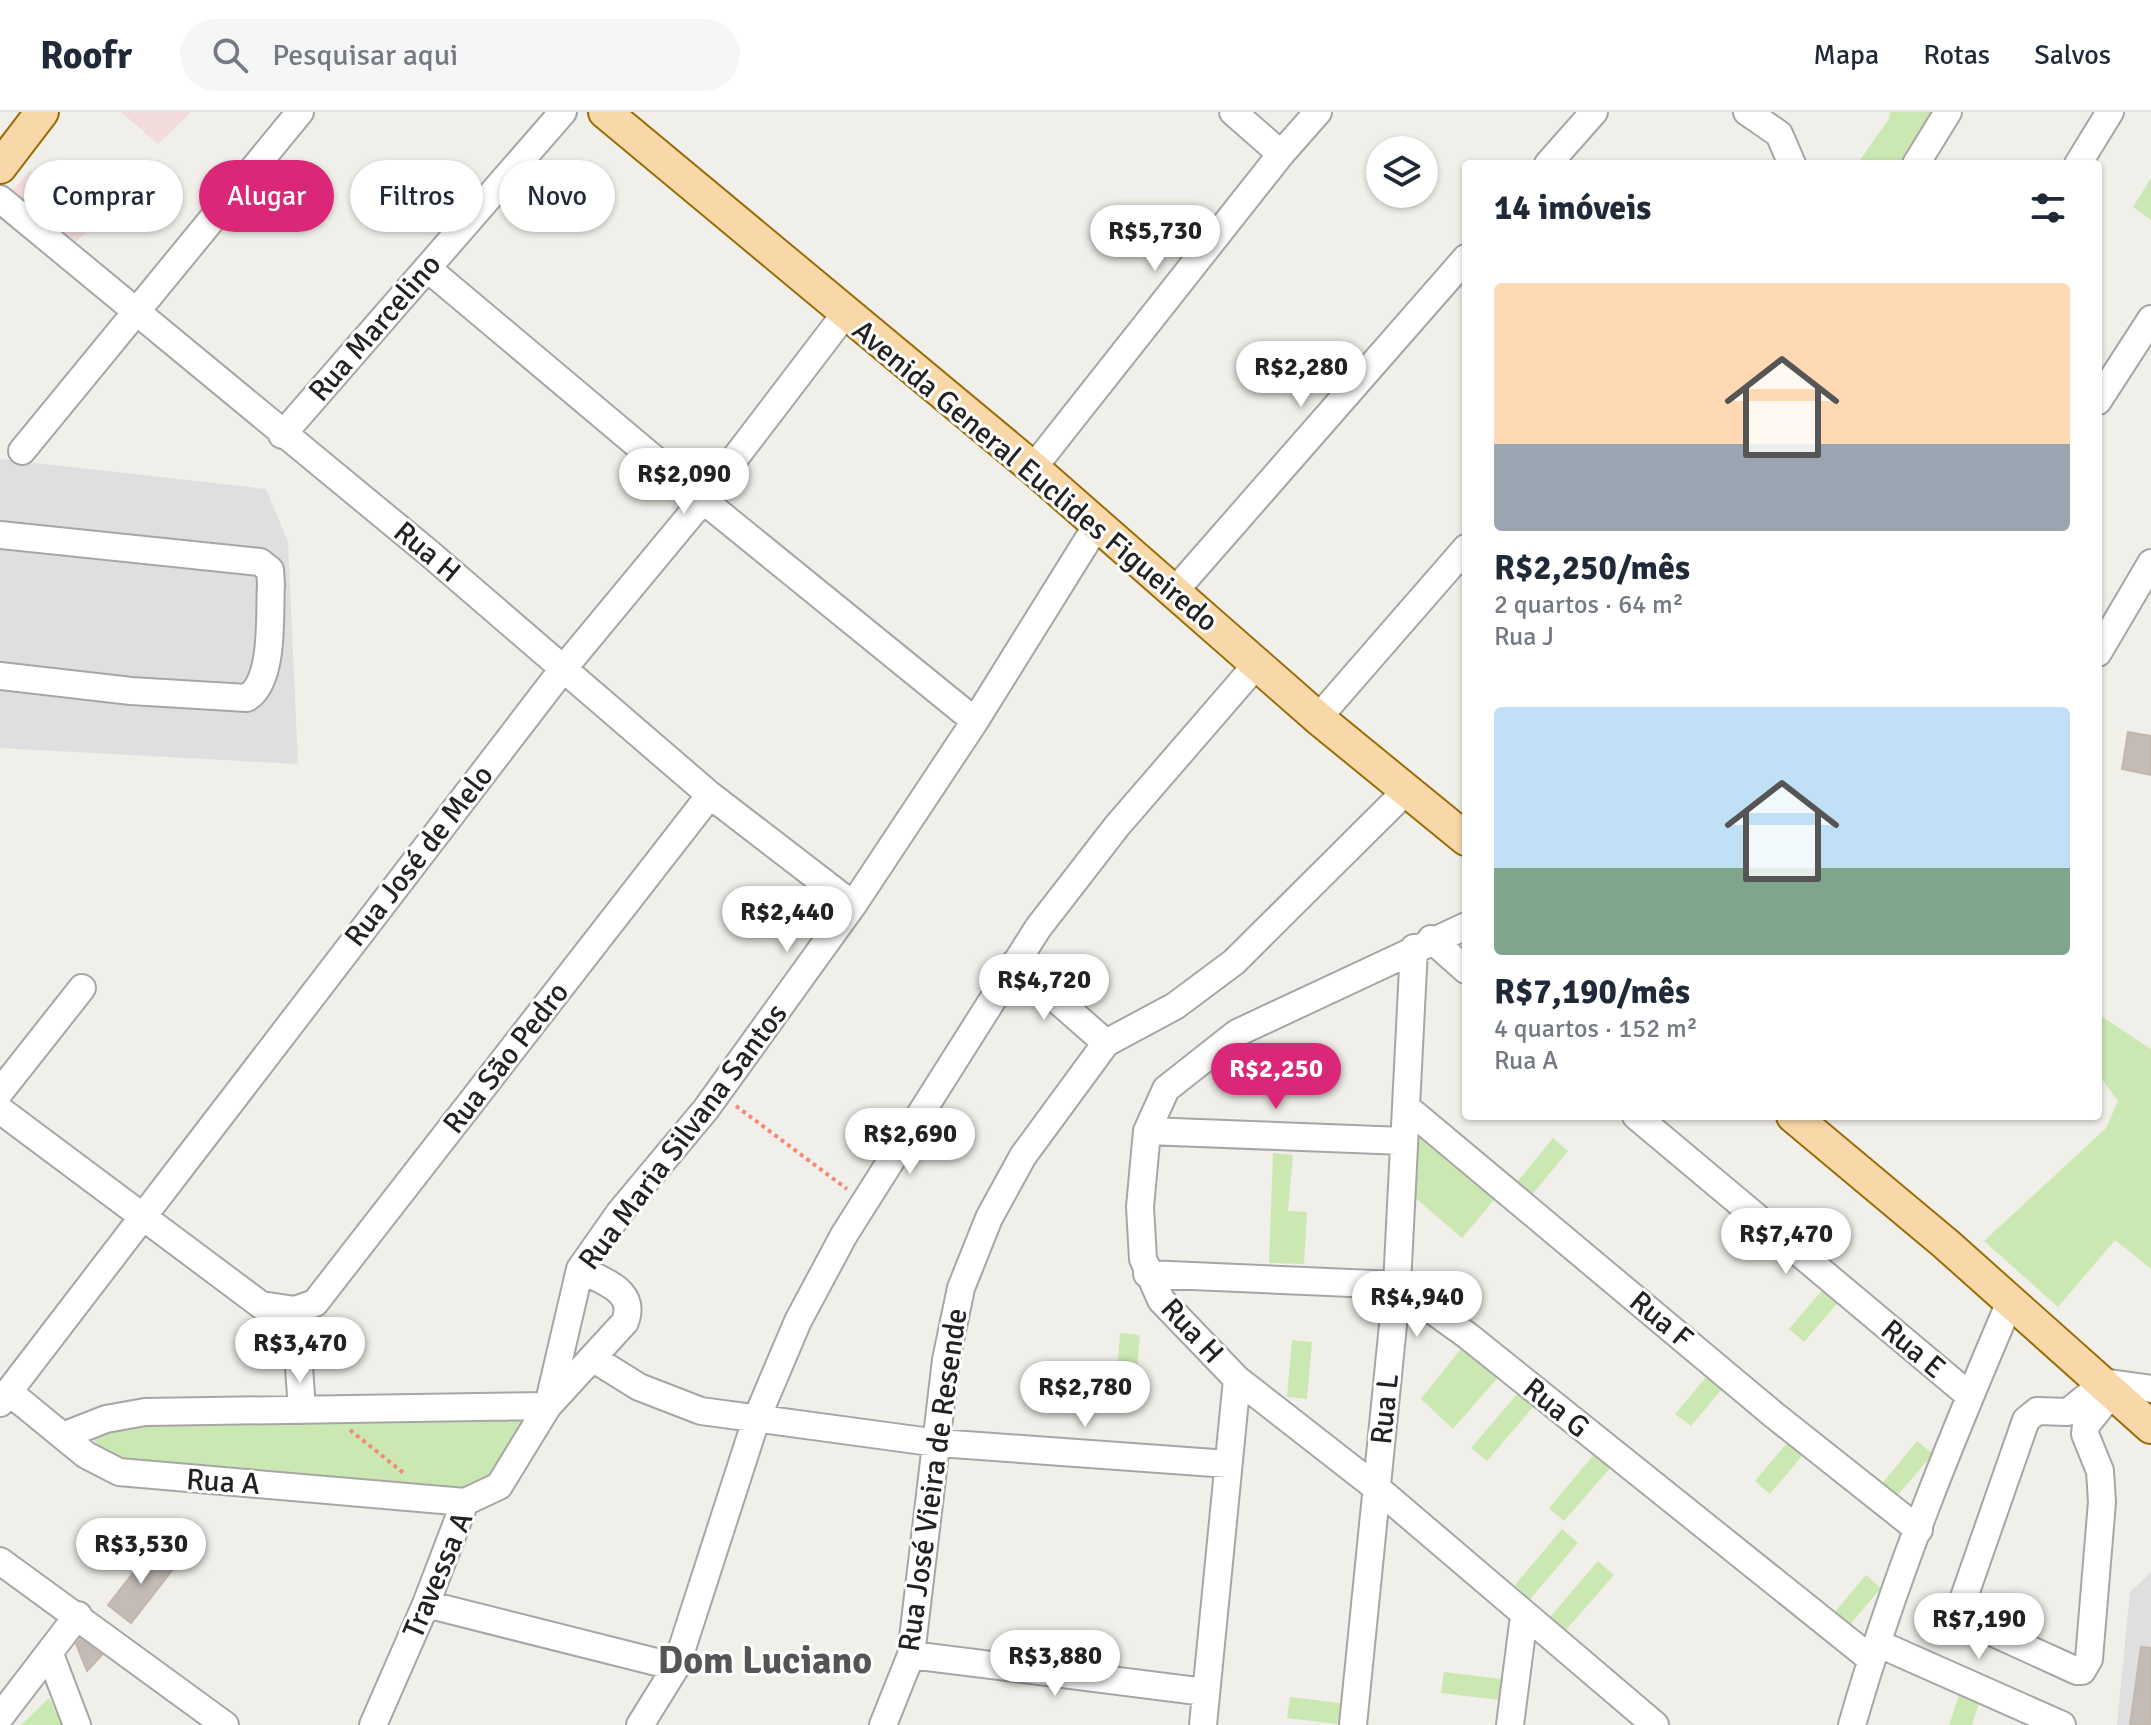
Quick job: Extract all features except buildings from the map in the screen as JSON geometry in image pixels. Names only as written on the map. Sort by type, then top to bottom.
[{"type":"main road","points":[[0,158],[24,112]]},
{"type":"main road","points":[[0,167],[42,112]]},
{"type":"main road","name":"Avenida General Euclides Figueiredo","points":[[605,112],[1033,468],[1318,718],[1462,836]]},
{"type":"main road","points":[[1798,1120],[2151,1427]]},
{"type":"street","points":[[22,451],[300,112]]},
{"type":"street","name":"Rua Marcelino","points":[[282,435],[563,112]]},
{"type":"street","points":[[1233,112],[1281,154]]},
{"type":"street","points":[[1033,468],[1281,154],[1318,112]]},
{"type":"street","points":[[1552,160],[1594,112]]},
{"type":"street","points":[[1747,112],[1785,123],[1791,160]]},
{"type":"street","points":[[1918,160],[1948,112]]},
{"type":"street","points":[[2080,160],[2110,112]]},
{"type":"street","name":"Rua H","points":[[0,199],[282,435],[429,553],[710,795],[853,905]]},
{"type":"street","points":[[1173,593],[1462,263]]},
{"type":"street","points":[[427,268],[703,500],[975,721]]},
{"type":"street","name":"Rua José de Melo","points":[[4,1398],[563,669],[703,500],[845,314]]},
{"type":"street","points":[[2102,395],[2151,319]]},
{"type":"street","name":"Rua Maria Silvana Santos","points":[[548,1406],[580,1269],[620,1212],[718,1092],[853,905],[975,721],[1097,525]]},
{"type":"street","points":[[0,535],[260,562],[268,565],[271,584],[266,671],[260,687],[247,698],[131,691],[0,676]]},
{"type":"street","points":[[1318,718],[1462,553]]},
{"type":"street","points":[[2104,624],[2151,563]]},
{"type":"street","points":[[640,1725],[676,1667],[756,1420],[798,1321],[864,1202],[1038,928],[1117,826],[1257,664]]},
{"type":"street","name":"Rua José Vieira de Resende","points":[[883,1725],[911,1655],[946,1360],[961,1288],[974,1253],[1023,1156],[1106,1043],[1175,1006],[1234,962],[1406,791]]},
{"type":"street","name":"Rua São Pedro","points":[[295,1310],[315,1303],[710,795]]},
{"type":"street","name":"Rua H","points":[[1462,928],[1237,1033],[1166,1089],[1147,1131],[1140,1216],[1147,1274],[1168,1309],[1237,1379],[1378,1489],[1655,1725]]},
{"type":"street","points":[[1423,944],[1462,968]]},
{"type":"street","name":"Rua L","points":[[1353,1725],[1397,1285],[1406,1107],[1423,944]]},
{"type":"street","points":[[1015,963],[1106,1043]]},
{"type":"street","points":[[0,1092],[82,988]]},
{"type":"street","name":"Rua F","points":[[1406,1107],[1774,1415],[1919,1530]]},
{"type":"street","points":[[0,1110],[261,1305],[295,1310],[312,1409]]},
{"type":"street","name":"Rua E","points":[[1641,1120],[1970,1396]]},
{"type":"street","points":[[1147,1131],[1404,1141]]},
{"type":"street","name":"Travessa A","points":[[373,1725],[426,1604],[465,1502],[499,1486],[548,1406],[625,1322],[629,1303],[621,1292],[580,1269]]},
{"type":"street","points":[[1147,1274],[1397,1285]]},
{"type":"street","name":"Rua G","points":[[1397,1285],[1468,1336],[1874,1651]]},
{"type":"street","points":[[1852,1725],[1874,1651],[1919,1530],[2010,1302]]},
{"type":"street","points":[[594,1359],[639,1387],[701,1411],[938,1443],[1228,1464]]},
{"type":"street","points":[[1203,1725],[1237,1379]]},
{"type":"street","points":[[2103,1386],[2085,1434],[2100,1471],[2102,1502],[2089,1659],[2082,1671],[2077,1671],[1974,1624],[1962,1610],[2026,1420],[2037,1411],[2068,1412],[2103,1386],[2151,1389]]},
{"type":"street","name":"Rua A","points":[[4,1398],[65,1435],[102,1465],[135,1475],[465,1502]]},
{"type":"street","points":[[65,1435],[125,1414],[548,1406]]},
{"type":"street","points":[[0,1561],[225,1725]]},
{"type":"street","points":[[426,1604],[676,1667]]},
{"type":"street","points":[[0,1717],[78,1615]]},
{"type":"street","points":[[1510,1725],[1524,1616]]},
{"type":"street","points":[[1874,1651],[2062,1725]]},
{"type":"street","points":[[50,1654],[77,1725]]},
{"type":"street","points":[[911,1655],[1205,1692]]},
{"type":"path","points":[[718,1092],[864,1202]]},
{"type":"path","points":[[312,1409],[438,1500]]},
{"type":"shaded area","points":[[121,112],[191,112],[158,144]]},
{"type":"shaded area","points":[[24,177],[24,200],[13,190]]},
{"type":"shaded area","points":[[60,232],[87,232],[73,244]]},
{"type":"shaded area","points":[[0,459],[266,489],[288,542],[298,764],[0,748]]},
{"type":"shaded area","points":[[2151,1572],[2151,1725],[2117,1725],[2130,1592]]},
{"type":"green space","points":[[1890,112],[1936,112],[1906,160],[1860,160],[1889,119]]},
{"type":"green space","points":[[2151,178],[2151,220],[2133,207]]},
{"type":"green space","points":[[2102,1017],[2151,1049],[2151,1269],[2115,1240],[2058,1307],[1984,1241],[2106,1128],[2118,1101],[2102,1079]]},
{"type":"green space","points":[[1420,1124],[1499,1194],[1462,1238],[1412,1195]]},
{"type":"green space","points":[[1553,1138],[1568,1151],[1532,1195],[1517,1182]]},
{"type":"green space","points":[[1273,1153],[1293,1155],[1288,1211],[1307,1212],[1304,1264],[1269,1263]]},
{"type":"green space","points":[[1826,1286],[1841,1299],[1804,1342],[1789,1329]]},
{"type":"green space","points":[[1120,1333],[1140,1335],[1135,1391],[1116,1390]]},
{"type":"green space","points":[[1292,1340],[1312,1342],[1307,1399],[1287,1397]]},
{"type":"green space","points":[[1464,1345],[1501,1374],[1453,1429],[1421,1399]]},
{"type":"green space","points":[[1712,1370],[1727,1383],[1691,1426],[1675,1414]]},
{"type":"green space","points":[[1519,1392],[1534,1406],[1487,1461],[1471,1448]]},
{"type":"green space","points":[[524,1417],[493,1476],[475,1489],[113,1459],[91,1438],[129,1424]]},
{"type":"green space","points":[[1792,1437],[1807,1450],[1770,1494],[1755,1481]]},
{"type":"green space","points":[[1917,1441],[1933,1454],[1896,1497],[1881,1485]]},
{"type":"green space","points":[[1596,1452],[1612,1466],[1564,1521],[1549,1508]]},
{"type":"green space","points":[[1562,1529],[1578,1543],[1530,1599],[1515,1585]]},
{"type":"green space","points":[[1598,1561],[1614,1575],[1566,1630],[1550,1617]]},
{"type":"green space","points":[[1866,1575],[1881,1588],[1844,1632],[1829,1619]]},
{"type":"green space","points":[[1444,1672],[1502,1679],[1499,1700],[1441,1693]]},
{"type":"green space","points":[[1962,1687],[1982,1694],[1972,1725],[1949,1725]]},
{"type":"green space","points":[[1290,1697],[1348,1704],[1345,1725],[1287,1718]]},
{"type":"green space","points":[[49,1698],[62,1725],[21,1725]]},
{"type":"district","name":"Dom Luciano","points":[[765,1660]]}]
